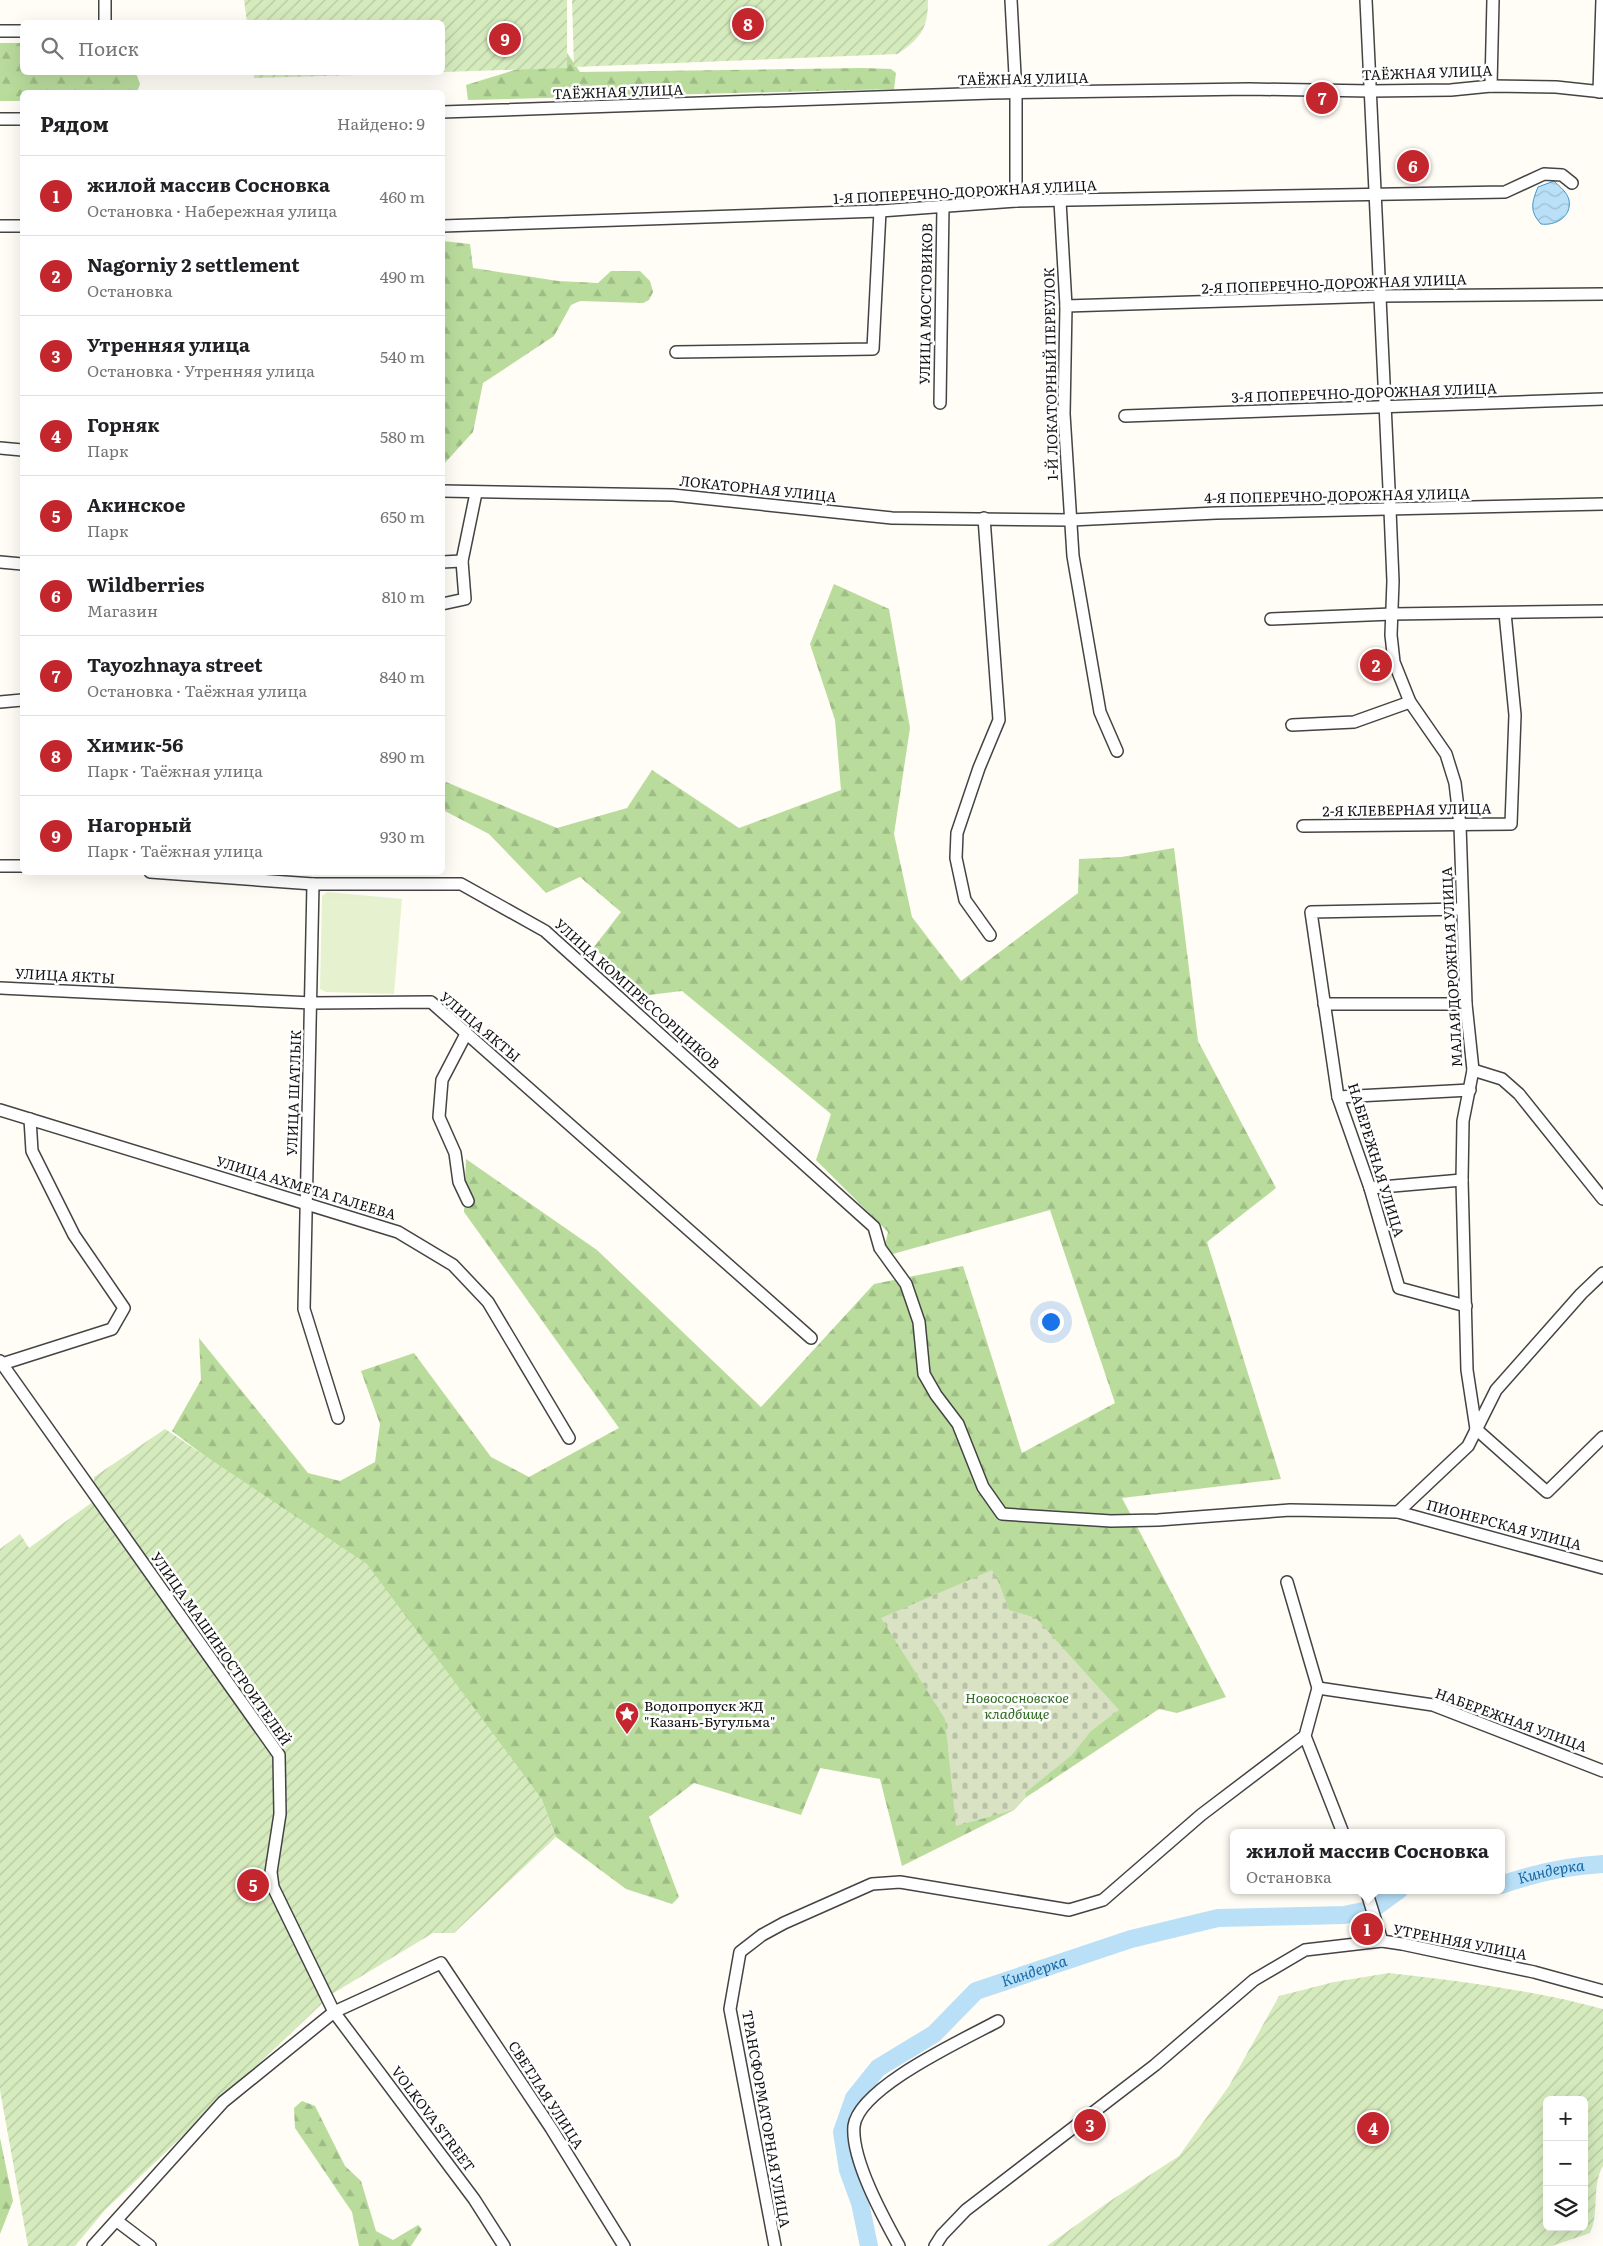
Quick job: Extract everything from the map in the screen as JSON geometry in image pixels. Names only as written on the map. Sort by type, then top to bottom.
[{"type":"street","points":[[105,0],[105,20]]},
{"type":"street","points":[[1011,0],[1016,94],[1016,201]]},
{"type":"street","name":"МАЛАЯ ДОРОЖНАЯ УЛИЦА","points":[[1366,0],[1390,510],[1392,650],[1401,683],[1410,702],[1446,754],[1455,783],[1460,824],[1466,1004],[1473,1070],[1462,1121],[1467,1370],[1476,1429]]},
{"type":"street","points":[[1491,86],[1493,0]]},
{"type":"street","points":[[1601,92],[1602,0]]},
{"type":"street","points":[[0,31],[20,31]]},
{"type":"street","name":"ТАЁЖНАЯ УЛИЦА","points":[[445,112],[1016,94],[1249,90],[1451,90],[1491,86],[1556,87],[1601,92]]},
{"type":"street","points":[[0,119],[20,119]]},
{"type":"street","name":"1-Я ПОПЕРЕЧНО-ДОРОЖНАЯ УЛИЦА","points":[[445,226],[880,211],[1016,201],[1505,192],[1544,174],[1562,174],[1572,183]]},
{"type":"street","name":"1-Й ЛОКАТОРНЫЙ ПЕРЕУЛОК","points":[[1060,201],[1066,306],[1064,414],[1073,556],[1100,712],[1117,751]]},
{"type":"street","name":"УЛИЦА МОСТОВИКОВ","points":[[940,403],[943,206]]},
{"type":"street","points":[[676,352],[873,349],[880,211]]},
{"type":"street","points":[[0,226],[20,226]]},
{"type":"street","name":"2-Я ПОПЕРЕЧНО-ДОРОЖНАЯ УЛИЦА","points":[[1066,306],[1380,296],[1603,294]]},
{"type":"street","name":"3-Я ПОПЕРЕЧНО-ДОРОЖНАЯ УЛИЦА","points":[[1125,416],[1603,399]]},
{"type":"street","points":[[0,448],[20,450]]},
{"type":"street","name":"ЛОКАТОРНАЯ УЛИЦА","points":[[445,491],[674,496],[892,518],[1071,520]]},
{"type":"street","points":[[445,603],[465,599],[462,560],[476,492]]},
{"type":"street","name":"4-Я ПОПЕРЕЧНО-ДОРОЖНАЯ УЛИЦА","points":[[1071,520],[1216,513],[1603,504]]},
{"type":"street","points":[[984,518],[999,720],[979,768],[957,833],[956,858],[965,900],[990,935]]},
{"type":"street","points":[[445,562],[462,560]]},
{"type":"street","points":[[0,562],[20,564]]},
{"type":"street","points":[[1271,619],[1392,614],[1603,611]]},
{"type":"street","name":"2-Я КЛЕВЕРНАЯ УЛИЦА","points":[[1302,826],[1511,824],[1515,714],[1505,613]]},
{"type":"street","points":[[0,702],[20,700]]},
{"type":"street","points":[[1292,725],[1354,722],[1410,702]]},
{"type":"street","points":[[0,866],[20,866]]},
{"type":"street","name":"УЛИЦА КОМПРЕССОРЩИКОВ","points":[[191,875],[313,884],[461,884],[545,931],[874,1227],[880,1248],[906,1284],[919,1322],[924,1374],[936,1395],[958,1424],[984,1487],[1002,1514],[1111,1521],[1158,1520],[1290,1510],[1398,1512]]},
{"type":"street","name":"УЛИЦА ШАТЛЫК","points":[[313,884],[304,1309],[338,1418]]},
{"type":"street","name":"НАБЕРЕЖНАЯ УЛИЦА","points":[[1462,909],[1311,912],[1338,1097],[1370,1188],[1399,1288],[1466,1306]]},
{"type":"street","name":"УЛИЦА ЯКТЫ","points":[[0,988],[312,1002],[431,1002],[811,1338]]},
{"type":"street","points":[[1324,1004],[1466,1004]]},
{"type":"street","points":[[466,1034],[442,1080],[439,1117],[455,1152],[459,1182],[468,1201]]},
{"type":"street","points":[[1473,1070],[1502,1079],[1519,1094],[1603,1199]]},
{"type":"street","points":[[1338,1097],[1470,1090]]},
{"type":"street","name":"УЛИЦА АХМЕТА ГАЛЕЕВА","points":[[0,1110],[306,1202],[398,1232],[453,1265],[488,1302],[569,1438]]},
{"type":"street","points":[[1,1363],[112,1329],[124,1308],[74,1235],[32,1151],[30,1119]]},
{"type":"street","points":[[1370,1188],[1462,1180]]},
{"type":"street","points":[[1398,1512],[1468,1446],[1496,1390],[1581,1294],[1603,1273]]},
{"type":"street","name":"УЛИЦА МАШИНОСТРОИТЕЛЕЙ","points":[[1,1363],[278,1755],[280,1814],[270,1872],[273,1887],[334,2012]]},
{"type":"street","points":[[1476,1429],[1547,1492],[1603,1437]]},
{"type":"street","name":"ПИОНЕРСКАЯ УЛИЦА","points":[[1398,1512],[1603,1568]]},
{"type":"street","points":[[1287,1582],[1318,1688],[1305,1736],[1341,1829]]},
{"type":"street","name":"НАБЕРЕЖНАЯ УЛИЦА","points":[[1318,1688],[1433,1705],[1603,1771]]},
{"type":"street","name":"ТРАНСФОРМАТОРНАЯ УЛИЦА","points":[[774,2246],[730,2009],[740,1952],[762,1934],[872,1884],[900,1882],[1069,1910],[1103,1900],[1201,1815],[1305,1736]]},
{"type":"street","points":[[1368,1895],[1382,1942]]},
{"type":"street","name":"УТРЕННЯЯ УЛИЦА","points":[[935,2246],[942,2235],[966,2210],[1155,2065],[1254,1980],[1305,1950],[1382,1942],[1441,1951],[1534,1972],[1603,1991]]},
{"type":"street","name":"СВЕТЛАЯ УЛИЦА","points":[[334,2012],[441,1963],[551,2128],[624,2246]]},
{"type":"street","points":[[93,2246],[223,2102],[334,2012]]},
{"type":"street","name":"VOLKOVA STREET","points":[[334,2012],[474,2199],[504,2246]]},
{"type":"street","points":[[899,2246],[878,2206],[855,2145],[854,2125],[863,2106],[896,2077],[998,2020]]},
{"type":"street","points":[[117,2221],[150,2246]]},
{"type":"green space","points":[[244,0],[567,0],[567,68],[445,72],[445,20],[247,20]]},
{"type":"green space","points":[[572,0],[928,0],[928,10],[924,26],[917,38],[898,54],[574,67]]},
{"type":"green space","points":[[0,43],[20,43],[20,75],[137,75],[140,84],[138,90],[20,90],[20,101],[0,101]]},
{"type":"green space","points":[[561,44],[580,72],[862,68],[891,69],[896,73],[894,89],[468,100],[466,85],[521,68]]},
{"type":"green space","points":[[254,75],[357,75],[254,78]]},
{"type":"green space","points":[[445,241],[470,244],[473,268],[558,281],[598,283],[611,271],[640,271],[650,281],[653,292],[649,300],[643,303],[580,301],[571,305],[554,336],[483,383],[473,432],[445,463]]},
{"type":"green space","points":[[834,584],[889,609],[910,728],[894,834],[912,917],[961,981],[1078,893],[1079,859],[1121,857],[1174,848],[1198,1041],[1276,1188],[1207,1242],[1281,1479],[1122,1498],[1226,1697],[1177,1713],[1159,1709],[1025,1798],[1014,1810],[902,1866],[880,1779],[820,1768],[801,1815],[694,1783],[649,1817],[679,1897],[672,1904],[626,1889],[556,1837],[541,1798],[258,1496],[172,1431],[201,1380],[199,1338],[308,1473],[340,1481],[375,1462],[380,1424],[361,1371],[414,1353],[491,1457],[529,1477],[619,1428],[464,1212],[466,1159],[597,1250],[761,1407],[874,1284],[963,1266],[1022,1453],[1115,1403],[1050,1210],[882,1257],[888,1232],[816,1160],[831,1114],[682,991],[640,996],[594,947],[621,912],[580,877],[546,893],[489,834],[445,811],[446,782],[557,828],[627,808],[652,770],[739,828],[841,790],[835,720],[810,644]]},
{"type":"green space","points":[[328,892],[402,899],[394,994],[326,992],[320,989],[322,896]]},
{"type":"green space","points":[[165,1429],[367,1564],[541,1798],[556,1837],[454,1933],[433,1933],[332,1994],[105,2210],[75,2246],[28,2246],[0,2090],[0,1549],[20,1534],[29,1548],[94,1501],[94,1477]]},
{"type":"green space","name":"Новососновское кладбище","points":[[992,1570],[1009,1610],[1036,1618],[1119,1710],[1091,1731],[1072,1755],[1025,1793],[1026,1796],[1014,1810],[956,1826],[945,1719],[881,1618]]},
{"type":"green space","points":[[1389,1973],[1443,1979],[1550,1996],[1603,2009],[1603,2166],[1597,2182],[1595,2216],[1590,2233],[1552,2246],[1047,2246],[1107,2203],[1179,2156],[1229,2086],[1279,1996],[1334,1982]]},
{"type":"green space","points":[[302,2101],[315,2106],[345,2166],[361,2181],[376,2231],[393,2240],[418,2225],[422,2229],[411,2246],[359,2246],[352,2212],[295,2128],[294,2108]]},
{"type":"green space","points":[[0,2138],[13,2201],[0,2234]]},
{"type":"water","points":[[1554,181],[1568,197],[1568,211],[1557,222],[1541,224],[1533,211],[1534,197],[1538,187]]},
{"type":"waterway","name":"Киндерка","points":[[1505,1884],[1551,1871],[1603,1864]]},
{"type":"waterway","name":"Киндерка","points":[[869,2246],[860,2203],[848,2170],[842,2132],[854,2098],[878,2068],[934,2034],[976,1991],[1131,1939],[1218,1918],[1344,1915],[1373,1909],[1394,1894]]},
{"type":"place","name":"Химик-56","points":[[748,24]]},
{"type":"place","name":"Нагорный","points":[[505,39]]},
{"type":"place","name":"Tayozhnaya street","points":[[1322,98]]},
{"type":"place","name":"Wildberries","points":[[1413,166]]},
{"type":"place","name":"Nagorniy 2 settlement","points":[[1376,665]]},
{"type":"place","name":"Водопропуск ЖД \"Казань-Бугульма\"","points":[[627,1735]]},
{"type":"place","name":"Акинское","points":[[253,1885]]},
{"type":"place","name":"жилой массив Сосновка","points":[[1367,1929]]},
{"type":"place","name":"Утренняя улица","points":[[1090,2125]]},
{"type":"place","name":"Горняк","points":[[1373,2128]]}]
